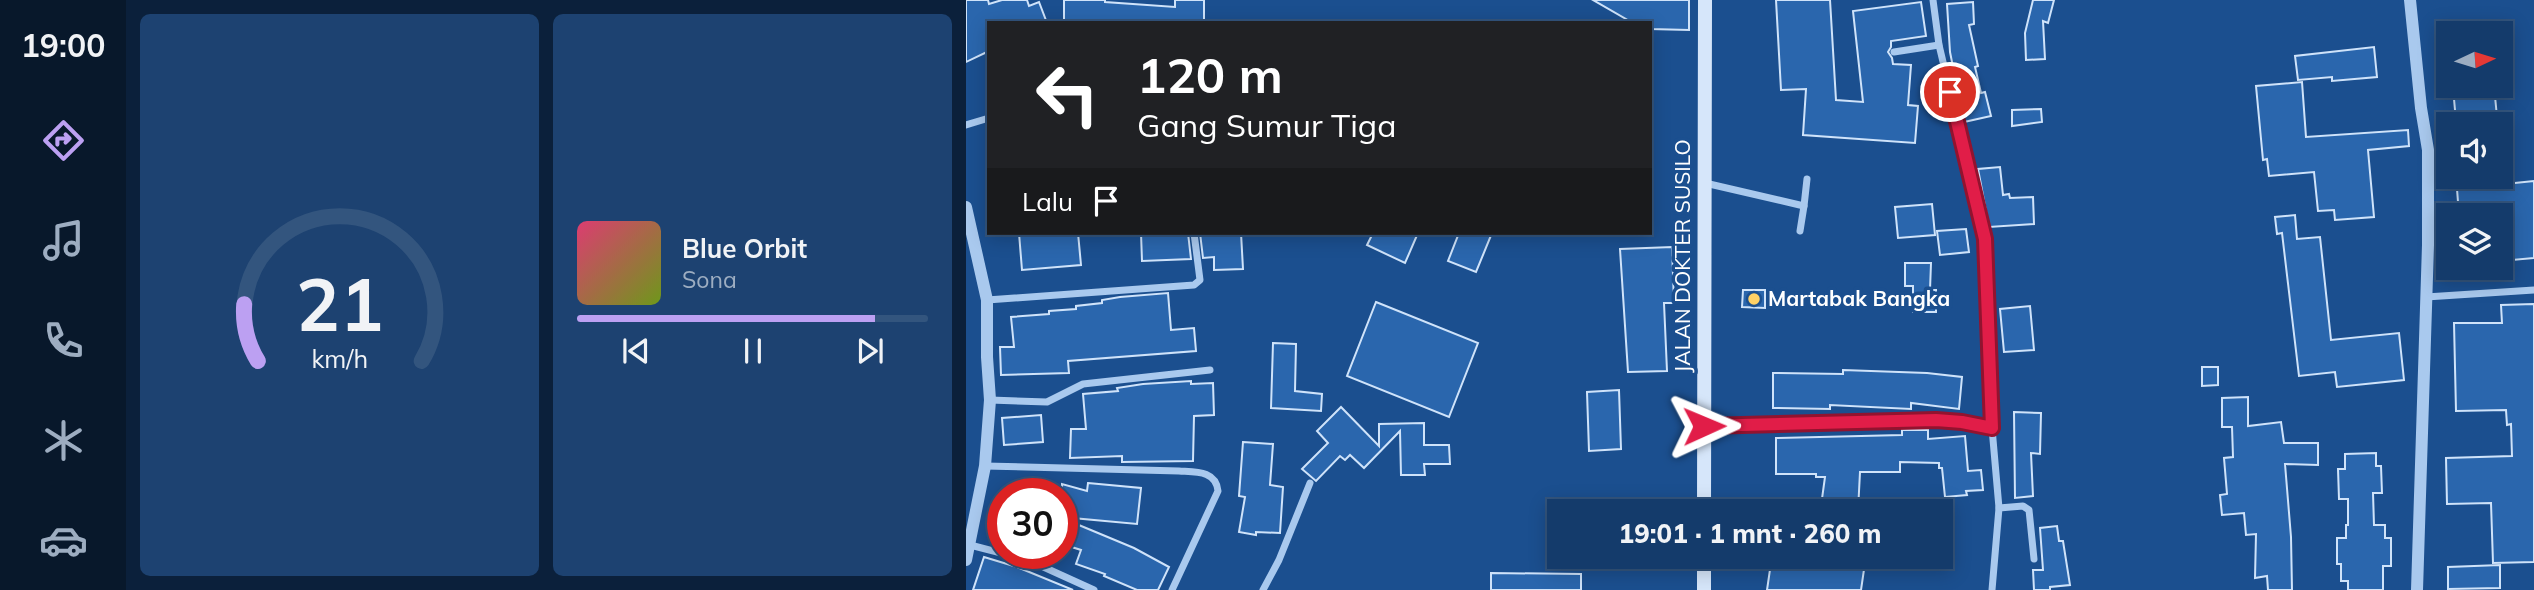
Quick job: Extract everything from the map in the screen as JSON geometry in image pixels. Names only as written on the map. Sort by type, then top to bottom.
[{"type":"main road","name":"JALAN DOKTER SUSILO","points":[[1704,499],[1705,0]]},
{"type":"main road","points":[[1704,569],[1704,590]]},
{"type":"street","points":[[1933,0],[1939,45],[1985,239],[1992,428],[1998,508],[1993,590]]},
{"type":"street","points":[[2410,0],[2428,150],[2417,590]]},
{"type":"street","points":[[1894,52],[1939,45]]},
{"type":"street","points":[[966,125],[987,119]]},
{"type":"street","points":[[1800,231],[1807,179]]},
{"type":"street","points":[[1704,183],[1804,206]]},
{"type":"street","points":[[966,207],[987,300],[990,400],[985,466],[966,559]]},
{"type":"street","points":[[987,300],[1194,285],[1200,280],[1194,235]]},
{"type":"street","points":[[2426,297],[2534,290]]},
{"type":"street","points":[[990,400],[1047,402],[1083,384],[1210,370]]},
{"type":"street","points":[[1704,426],[1936,420],[1992,428]]},
{"type":"street","points":[[985,466],[1204,472],[1212,477],[1218,485],[1218,491],[1172,590]]},
{"type":"street","points":[[1262,590],[1279,560],[1310,483]]},
{"type":"street","points":[[1998,508],[2023,506],[2029,510],[2034,559]]},
{"type":"street","points":[[970,545],[1028,560],[1094,590]]},
{"type":"building","points":[[966,0],[988,0],[989,4],[1002,0],[1027,0],[1029,6],[1039,2],[1046,21],[987,21],[987,52],[966,62]]},
{"type":"building","points":[[1064,0],[1105,0],[1175,7],[1175,0],[1204,0],[1204,21],[1064,21]]},
{"type":"building","points":[[1593,0],[1689,0],[1689,30],[1652,29],[1652,21],[1630,21]]},
{"type":"building","points":[[1776,0],[1830,0],[1836,100],[1863,102],[1853,11],[1921,2],[1926,36],[1891,41],[1888,52],[1893,64],[1911,65],[1908,105],[1918,106],[1915,143],[1803,135],[1806,89],[1781,90]]},
{"type":"building","points":[[2033,0],[2054,0],[2048,23],[2043,21],[2045,59],[2026,60],[2025,33]]},
{"type":"building","points":[[1973,2],[1974,24],[1969,25],[1978,66],[1975,67],[1981,93],[1985,92],[1991,116],[1964,122],[1950,52],[1947,4]]},
{"type":"building","points":[[2374,47],[2377,77],[2332,81],[2332,77],[2298,80],[2295,56]]},
{"type":"building","points":[[2302,82],[2306,137],[2408,130],[2409,146],[2368,150],[2374,217],[2335,220],[2334,210],[2318,211],[2314,172],[2269,176],[2267,159],[2263,160],[2256,86]]},
{"type":"building","points":[[2454,98],[2495,98],[2497,112],[2455,112]]},
{"type":"building","points":[[2041,109],[2042,122],[2012,126],[2012,110]]},
{"type":"building","points":[[2000,167],[2003,195],[2009,194],[2010,198],[2033,197],[2034,224],[1989,227],[1978,169]]},
{"type":"building","points":[[2534,181],[2534,258],[2513,260],[2513,203],[2458,203],[2457,189],[2513,189],[2513,183]]},
{"type":"building","points":[[1932,204],[1935,235],[1898,238],[1895,207]]},
{"type":"building","points":[[2295,215],[2297,239],[2320,237],[2331,340],[2399,333],[2404,380],[2337,387],[2335,372],[2299,376],[2282,233],[2277,234],[2275,217]]},
{"type":"building","points":[[1966,229],[1969,252],[1940,255],[1937,231]]},
{"type":"building","points":[[1019,235],[1078,235],[1081,265],[1022,270]]},
{"type":"building","points":[[1141,235],[1188,235],[1191,259],[1142,261]]},
{"type":"building","points":[[1200,235],[1241,235],[1243,269],[1214,270],[1214,257],[1203,258]]},
{"type":"building","points":[[1372,235],[1417,235],[1405,263],[1367,245]]},
{"type":"building","points":[[1458,235],[1491,235],[1476,272],[1448,261]]},
{"type":"building","points":[[1672,247],[1674,303],[1664,303],[1667,371],[1628,372],[1620,249]]},
{"type":"building","points":[[1905,263],[1931,263],[1930,290],[1936,290],[1936,312],[1913,312],[1913,286],[1905,286]]},
{"type":"building","name":"Martabak Bangka","points":[[1743,290],[1765,290],[1765,308],[1742,307]]},
{"type":"building","points":[[1168,293],[1171,330],[1194,328],[1196,351],[1068,361],[1069,373],[1001,375],[1000,347],[1014,347],[1011,317],[1049,314],[1049,311],[1076,309],[1076,306],[1102,303],[1102,300],[1120,297]]},
{"type":"building","points":[[1376,302],[1478,343],[1449,417],[1347,376]]},
{"type":"building","points":[[2534,304],[2534,562],[2493,563],[2491,503],[2447,504],[2446,458],[2512,456],[2511,424],[2507,425],[2506,410],[2456,411],[2454,323],[2502,323],[2501,305]]},
{"type":"building","points":[[2030,306],[2034,350],[2004,352],[2000,309]]},
{"type":"building","points":[[1273,343],[1296,344],[1295,391],[1322,394],[1321,411],[1271,408]]},
{"type":"building","points":[[2202,367],[2218,367],[2218,385],[2202,386]]},
{"type":"building","points":[[1843,370],[1962,377],[1959,409],[1911,403],[1911,409],[1830,405],[1830,409],[1773,408],[1773,373],[1843,374]]},
{"type":"building","points":[[1191,381],[1191,384],[1213,383],[1214,415],[1194,416],[1193,461],[1122,462],[1122,456],[1070,458],[1071,429],[1086,429],[1083,394],[1118,391],[1117,388],[1143,384]]},
{"type":"building","points":[[1619,390],[1621,449],[1589,451],[1587,392]]},
{"type":"building","points":[[2248,397],[2248,426],[2281,422],[2284,443],[2318,443],[2318,465],[2285,464],[2292,590],[2268,590],[2267,576],[2255,578],[2256,534],[2246,535],[2244,513],[2222,515],[2220,495],[2227,494],[2224,458],[2233,457],[2232,427],[2222,427],[2222,398]]},
{"type":"building","points":[[1341,407],[1379,446],[1379,424],[1424,423],[1424,445],[1449,445],[1450,464],[1424,464],[1425,475],[1401,475],[1400,431],[1364,468],[1350,455],[1345,460],[1340,456],[1316,481],[1302,469],[1328,443],[1317,431]]},
{"type":"building","points":[[2014,412],[2041,413],[2040,454],[2031,453],[2033,496],[2015,498]]},
{"type":"building","points":[[1041,415],[1043,442],[1004,445],[1002,418]]},
{"type":"building","points":[[1902,430],[1928,430],[1928,439],[1965,436],[1968,471],[1981,470],[1983,490],[1945,497],[1939,463],[1900,462],[1900,472],[1860,472],[1859,499],[1822,499],[1825,477],[1816,477],[1816,474],[1776,474],[1776,438],[1902,435]]},
{"type":"building","points":[[1243,442],[1273,444],[1270,485],[1283,487],[1280,533],[1256,532],[1256,535],[1239,532],[1245,497],[1239,496]]},
{"type":"building","points":[[2376,453],[2376,466],[2381,466],[2382,493],[2373,493],[2374,525],[2385,525],[2385,538],[2391,538],[2391,566],[2383,566],[2383,590],[2348,590],[2348,581],[2341,581],[2341,564],[2337,564],[2337,538],[2346,538],[2348,525],[2348,499],[2339,499],[2338,469],[2345,469],[2345,454]]},
{"type":"building","points":[[1088,483],[1141,488],[1137,524],[1078,518],[1078,488],[1087,491]]},
{"type":"building","points":[[1078,525],[1134,548],[1169,567],[1158,590],[1137,590],[1078,565],[1081,550],[1078,549]]},
{"type":"building","points":[[2057,526],[2059,541],[2063,541],[2070,585],[2050,587],[2050,590],[2034,590],[2033,570],[2043,570],[2040,528]]},
{"type":"building","points":[[984,557],[987,558],[987,569],[1022,569],[1073,590],[973,590]]},
{"type":"building","points":[[2500,565],[2500,588],[2448,589],[2448,567]]},
{"type":"building","points":[[1770,569],[1864,569],[1861,590],[1767,590]]},
{"type":"building","points":[[1491,573],[1581,574],[1581,590],[1491,590]]},
{"type":"place","name":"Martabak Bangka","points":[[1754,299]]},
{"type":"route","points":[[1704,426],[1936,420],[1992,428],[1985,239],[1950,92]]}]
